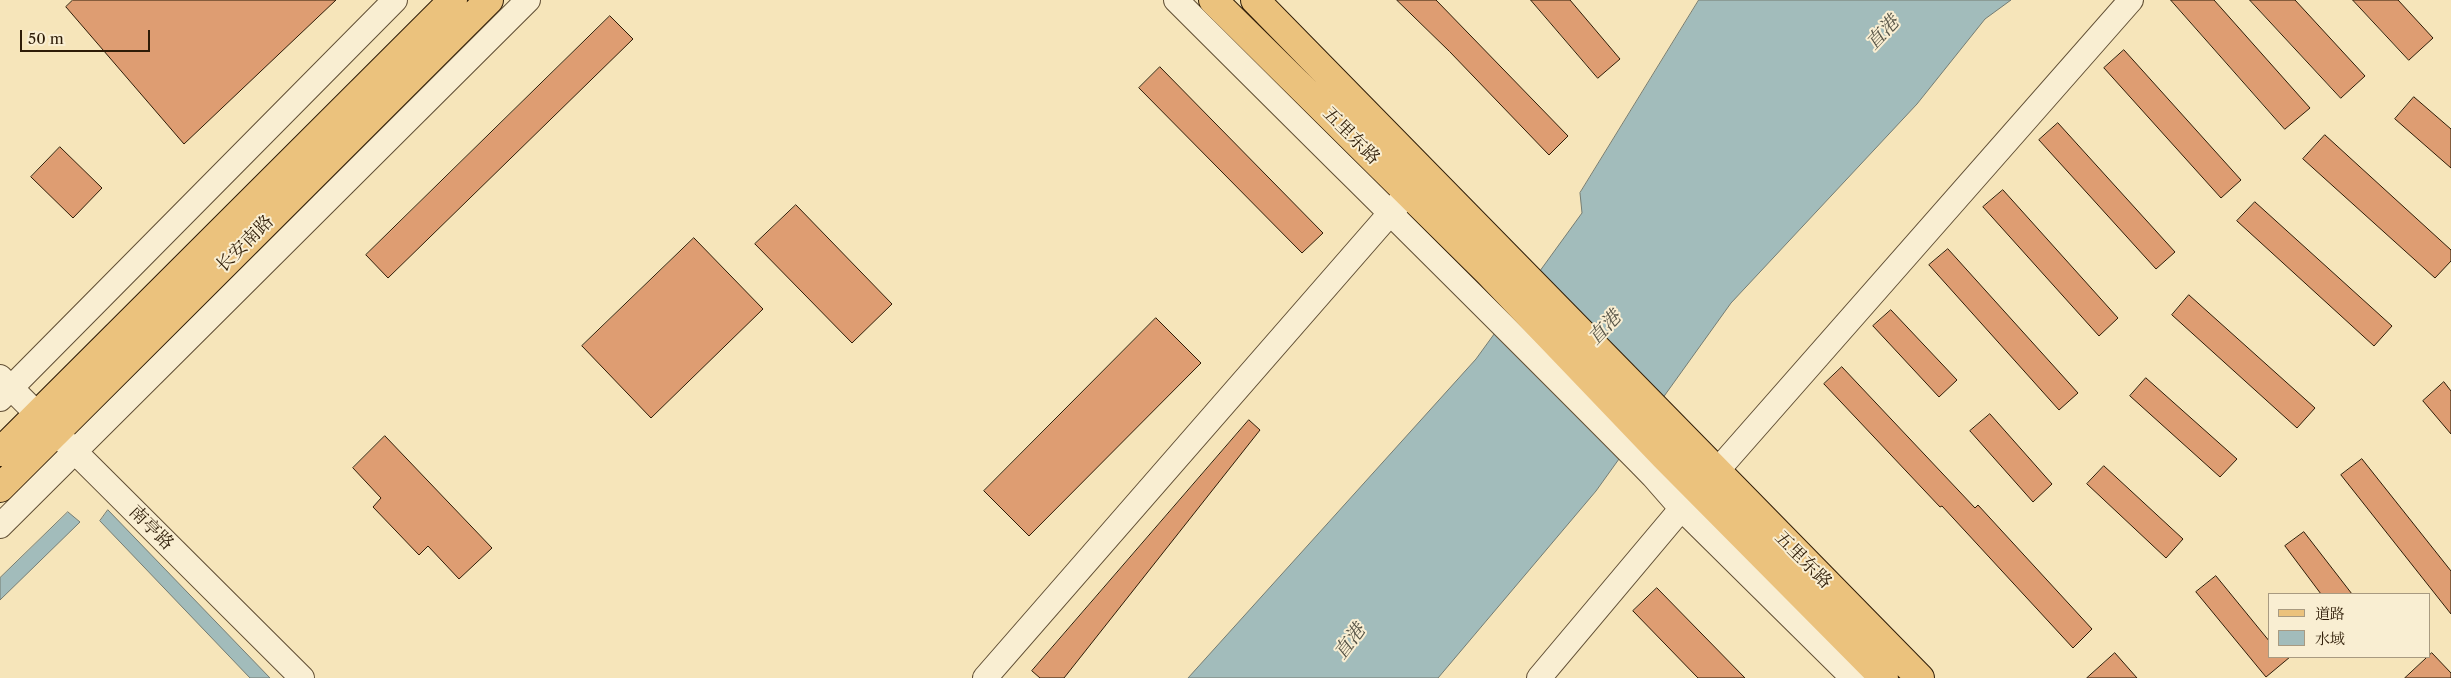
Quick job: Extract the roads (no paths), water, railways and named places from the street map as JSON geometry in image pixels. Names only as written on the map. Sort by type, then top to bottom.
[{"type":"main road","name":"长安南路","points":[[0,488],[47,424],[453,0]]},
{"type":"main road","name":"长安南路","points":[[0,452],[47,424],[490,0]]},
{"type":"main road","name":"五里东路","points":[[1213,0],[1418,183]]},
{"type":"main road","name":"五里东路","points":[[1255,0],[1418,183],[1490,274],[1698,490],[1884,678]]},
{"type":"main road","name":"五里东路","points":[[1698,490],[1920,678]]},
{"type":"street","points":[[4,388],[395,0]]},
{"type":"street","points":[[0,526],[528,0]]},
{"type":"street","points":[[1176,0],[1390,214],[1490,274]]},
{"type":"street","points":[[1539,678],[1698,490],[2131,0]]},
{"type":"street","points":[[986,678],[1418,183]]},
{"type":"street","name":"南亭路","points":[[4,388],[47,424],[302,678]]},
{"type":"street","points":[[1698,490],[1853,678]]},
{"type":"water","name":"直港","points":[[1699,0],[2011,0],[1985,19],[1917,104],[1731,303],[1596,491],[1438,678],[1188,678],[1476,359],[1582,213],[1580,193]]},
{"type":"water","points":[[108,510],[270,678],[250,678],[100,521]]},
{"type":"water","points":[[68,512],[80,522],[0,600],[0,578]]}]
